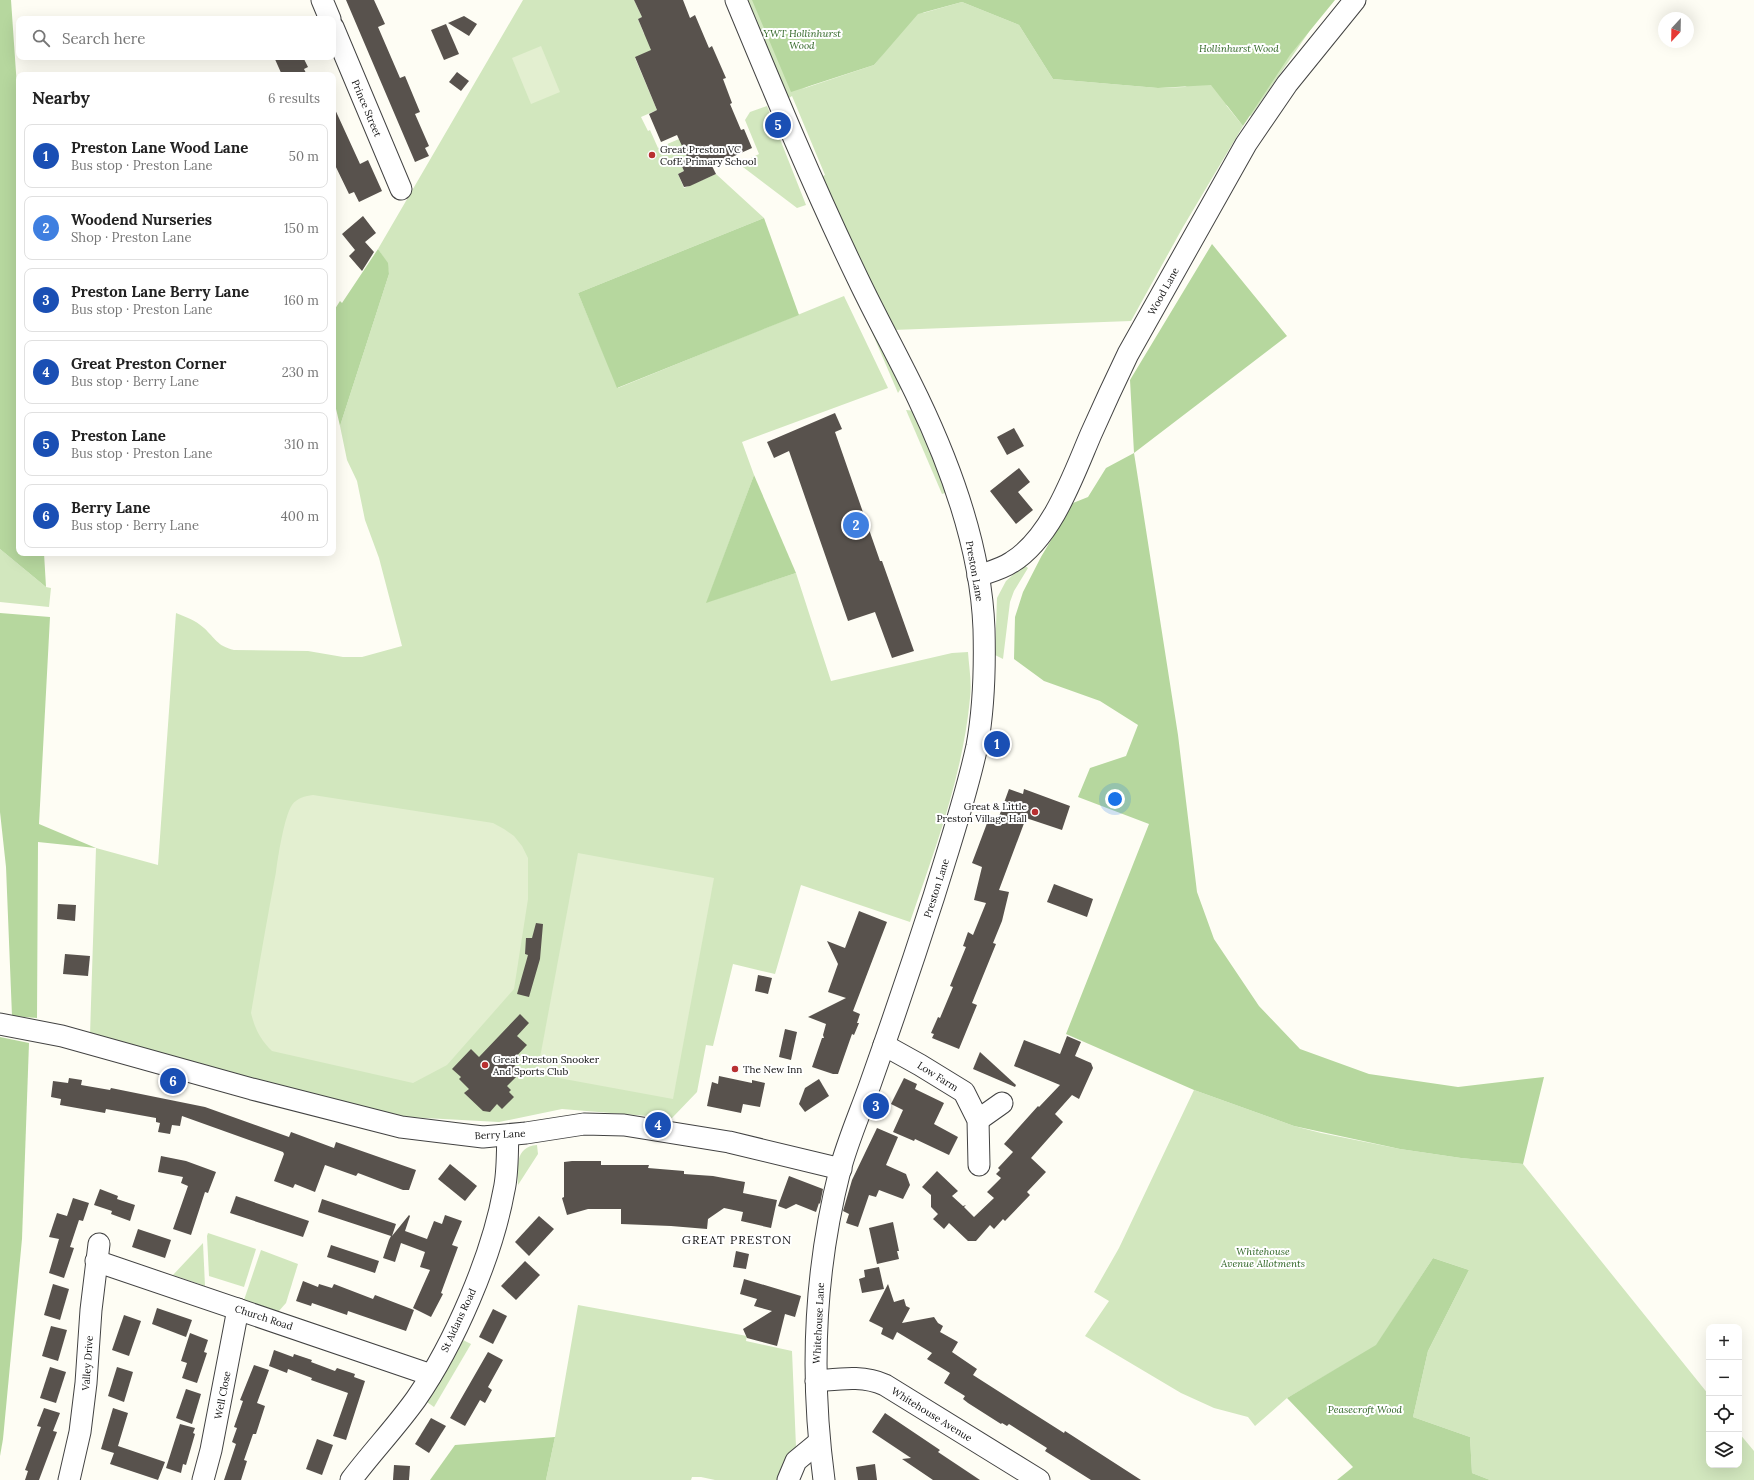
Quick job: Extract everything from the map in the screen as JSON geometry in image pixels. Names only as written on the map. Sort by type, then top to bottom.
[{"type":"street","points":[[322,0],[329,16]]},
{"type":"street","name":"Preston Lane","points":[[736,0],[776,98],[838,237],[884,333],[917,395],[942,450],[971,540],[978,576],[984,626],[981,721],[976,748],[943,865],[884,1045],[841,1168]]},
{"type":"street","name":"Wood Lane","points":[[978,576],[1012,563],[1044,530],[1055,512],[1072,477],[1112,386],[1128,354],[1246,144],[1286,84],[1355,0]]},
{"type":"street","name":"Prince Street","points":[[336,34],[401,189]]},
{"type":"street","name":"Berry Lane","points":[[0,1024],[41,1031],[362,1118],[401,1127],[483,1137],[508,1136],[584,1124],[624,1125],[729,1142],[841,1168]]},
{"type":"street","name":"Low Farm","points":[[884,1045],[964,1092],[978,1120],[979,1165]]},
{"type":"street","points":[[978,1120],[1002,1103]]},
{"type":"street","name":"St Aidans Road","points":[[351,1480],[401,1419],[431,1375],[465,1309],[488,1250],[505,1189],[508,1136]]},
{"type":"street","name":"Whitehouse Lane","points":[[824,1480],[819,1442],[815,1356],[818,1297],[825,1240],[841,1168]]},
{"type":"street","name":"Church Road","points":[[98,1252],[238,1309],[431,1375]]},
{"type":"street","name":"Valley Drive","points":[[69,1480],[80,1432],[98,1252]]},
{"type":"street","name":"Well Close","points":[[202,1480],[215,1435],[238,1309]]},
{"type":"street","name":"Whitehouse Avenue","points":[[816,1381],[866,1378],[881,1382],[1039,1480]]},
{"type":"street","points":[[788,1480],[796,1461],[819,1442]]},
{"type":"green space","points":[[0,0],[11,0],[16,72],[16,556],[44,556],[46,587],[0,549]]},
{"type":"green space","points":[[523,0],[634,0],[642,17],[638,19],[644,34],[648,33],[655,49],[635,58],[657,110],[641,117],[648,131],[650,130],[658,148],[679,139],[706,151],[680,162],[684,171],[678,174],[684,188],[716,174],[764,218],[578,293],[618,388],[844,296],[888,388],[742,442],[754,475],[707,602],[796,573],[831,681],[952,653],[968,652],[971,692],[955,783],[947,812],[910,922],[801,885],[775,974],[733,964],[713,1046],[706,1045],[697,1092],[672,1118],[562,1109],[499,1122],[406,1117],[311,1094],[90,1035],[96,848],[158,865],[176,613],[197,623],[220,644],[234,650],[308,651],[343,657],[362,657],[402,646],[379,558],[365,520],[357,481],[347,460],[340,426],[389,274],[387,263],[378,249]]},
{"type":"green space","name":"YWT Hollinhurst Wood","points":[[744,0],[930,0],[923,13],[962,2],[1019,25],[1053,79],[1158,88],[1185,87],[1324,10],[1251,116],[1226,105],[1243,126],[1183,227],[1131,321],[893,330],[821,177],[825,175],[792,96],[784,101]],"holes":[[[883,54],[874,65],[802,89]]]},
{"type":"green space","name":"Hollinhurst Wood","points":[[752,0],[1335,0],[1290,55],[1243,126],[1211,85],[1158,88],[1053,79],[1019,25],[962,2],[918,14],[874,65],[791,92]]},
{"type":"green space","points":[[541,46],[560,92],[531,104],[512,58]]},
{"type":"green space","points":[[767,106],[806,205],[797,208],[739,164],[759,154],[745,120],[750,112]]},
{"type":"green space","points":[[764,218],[799,315],[617,388],[578,293]]},
{"type":"green space","points":[[1212,244],[1287,336],[1134,453],[1130,380]]},
{"type":"green space","points":[[378,249],[388,263],[389,274],[340,426],[336,409],[336,307],[340,301],[342,303]]},
{"type":"green space","points":[[856,295],[903,385],[898,393]]},
{"type":"green space","points":[[906,410],[916,411],[949,487],[945,493],[942,494]]},
{"type":"green space","points":[[1134,453],[1178,735],[1197,892],[1214,939],[1259,1006],[1300,1049],[1369,1074],[1458,1087],[1544,1077],[1523,1164],[1461,1158],[1400,1149],[1294,1126],[1194,1090],[1066,1034],[1149,824],[1078,797],[1090,768],[1126,756],[1138,725],[1100,701],[1044,681],[1014,659],[1015,617],[1023,592],[1041,557],[1073,503],[1088,497],[1106,468]]},
{"type":"green space","points":[[754,475],[796,573],[706,603]]},
{"type":"green space","points":[[0,549],[46,587],[51,588],[49,607],[0,602]]},
{"type":"green space","points":[[1024,565],[1028,568],[1014,591],[1010,602],[1003,659],[995,655],[997,598],[1006,581]]},
{"type":"green space","points":[[0,613],[50,617],[39,824],[96,848],[38,842],[37,1018],[12,1016],[6,867],[0,812]]},
{"type":"green space","points":[[313,795],[493,823],[514,836],[522,846],[528,858],[528,899],[514,989],[447,1065],[413,1083],[272,1051],[258,1034],[254,1024],[251,1013],[286,818],[292,805],[296,801]]},
{"type":"green space","points":[[578,853],[714,878],[673,1099],[537,1074]]},
{"type":"green space","points":[[0,1037],[29,1043],[22,1239],[3,1439],[0,1456]]},
{"type":"green space","name":"Whitehouse Avenue Allotments","points":[[1194,1090],[1294,1126],[1321,1133],[1400,1149],[1461,1158],[1523,1164],[1706,1391],[1706,1468],[1742,1468],[1742,1437],[1754,1451],[1754,1480],[1490,1480],[1472,1473],[1470,1437],[1413,1417],[1428,1351],[1469,1270],[1433,1258],[1376,1346],[1287,1398],[1255,1426],[1248,1417],[1214,1408],[1181,1393],[1085,1336],[1109,1301],[1094,1292],[1119,1248]]},
{"type":"green space","points":[[537,1145],[538,1154],[518,1185],[518,1165],[521,1154],[524,1150]]},
{"type":"green space","points":[[208,1233],[256,1249],[244,1287],[209,1276]]},
{"type":"green space","points":[[203,1243],[205,1286],[173,1275]]},
{"type":"green space","points":[[261,1250],[298,1264],[286,1303],[278,1312],[244,1300]]},
{"type":"green space","name":"Peasecroft Wood","points":[[1433,1258],[1469,1270],[1428,1351],[1413,1417],[1470,1437],[1472,1473],[1490,1480],[1337,1480],[1353,1467],[1287,1398],[1376,1345]]},
{"type":"green space","points":[[578,1305],[747,1336],[746,1341],[792,1351],[796,1447],[789,1458],[781,1480],[715,1480],[692,1477],[691,1480],[546,1480]]},
{"type":"green space","points":[[463,1340],[471,1344],[434,1407],[427,1402]]},
{"type":"green space","points":[[555,1437],[546,1480],[430,1480],[455,1445]]},
{"type":"building","points":[[346,0],[374,0],[385,24],[378,27],[400,78],[405,76],[420,112],[415,114],[429,146],[425,148],[429,156],[415,162]]},
{"type":"building","points":[[634,0],[683,0],[690,18],[695,15],[709,48],[712,46],[726,78],[723,79],[732,103],[730,104],[741,130],[744,129],[752,148],[712,166],[716,174],[690,186],[684,187],[678,174],[684,171],[680,162],[688,159],[677,135],[661,142],[649,114],[657,110],[635,57],[651,50],[638,19],[642,17]]},
{"type":"building","points":[[464,16],[477,24],[469,36],[448,23]]},
{"type":"building","points":[[446,24],[459,54],[444,60],[431,30]]},
{"type":"building","points":[[275,60],[304,60],[308,67],[304,69],[306,72],[281,72]]},
{"type":"building","points":[[457,72],[469,81],[461,91],[449,82]]},
{"type":"building","points":[[336,112],[360,164],[368,160],[382,191],[359,202],[354,192],[349,194],[336,167]]},
{"type":"building","points":[[363,216],[376,233],[365,242],[374,252],[362,271],[349,256],[355,250],[342,234]]},
{"type":"building","points":[[835,413],[842,429],[835,432],[880,561],[882,561],[914,651],[892,658],[875,612],[848,621],[789,451],[774,458],[767,442]]},
{"type":"building","points":[[1014,428],[1024,446],[1007,455],[997,437]]},
{"type":"building","points":[[1019,468],[1030,482],[1018,492],[1033,510],[1016,524],[990,491]]},
{"type":"building","points":[[1009,789],[1023,794],[1024,789],[1070,806],[1062,830],[1026,818],[999,890],[1009,892],[1002,921],[993,943],[996,944],[972,1003],[977,1005],[959,1049],[932,1038],[934,1034],[931,1033],[938,1017],[940,1018],[953,987],[950,986],[966,947],[963,946],[968,932],[973,935],[986,903],[974,900],[982,867],[972,863],[989,818],[997,822]]},
{"type":"building","points":[[1054,884],[1093,899],[1087,917],[1047,902]]},
{"type":"building","points":[[58,904],[76,905],[75,921],[57,919]]},
{"type":"building","points":[[859,911],[887,922],[853,1011],[860,1014],[857,1023],[859,1023],[854,1035],[852,1034],[838,1074],[833,1074],[812,1067],[822,1038],[824,1038],[823,1035],[826,1024],[808,1017],[846,998],[828,992],[838,964],[827,941],[845,948]]},
{"type":"building","points":[[536,923],[543,924],[540,959],[529,997],[517,994],[528,955],[525,954],[526,938],[532,938]]},
{"type":"building","points":[[65,954],[90,956],[88,976],[63,974]]},
{"type":"building","points":[[758,975],[772,978],[768,994],[755,991]]},
{"type":"building","name":"Great Preston Snooker And Sports Club","points":[[520,1014],[529,1023],[517,1036],[527,1045],[511,1062],[519,1069],[514,1074],[517,1076],[507,1086],[511,1090],[509,1092],[514,1097],[502,1109],[497,1104],[490,1112],[483,1111],[464,1093],[469,1089],[459,1079],[461,1077],[452,1069],[471,1049],[479,1057]]},
{"type":"building","points":[[785,1029],[797,1032],[791,1060],[779,1057]]},
{"type":"building","points":[[1067,1036],[1081,1042],[1075,1056],[1091,1063],[1093,1068],[1079,1099],[1072,1095],[1055,1114],[1063,1122],[1031,1158],[1046,1172],[1027,1192],[1030,1195],[1005,1221],[1003,1219],[994,1229],[990,1225],[976,1241],[968,1241],[949,1223],[944,1229],[933,1219],[938,1214],[931,1207],[931,1195],[922,1187],[937,1171],[958,1191],[952,1196],[963,1206],[966,1205],[964,1207],[974,1217],[994,1198],[987,1192],[1001,1178],[996,1174],[1000,1170],[998,1168],[1013,1152],[1004,1144],[1038,1106],[1039,1107],[1060,1085],[1014,1066],[1024,1040],[1060,1054]]},
{"type":"building","points":[[980,1052],[1016,1085],[1015,1087],[973,1069]]},
{"type":"building","points":[[719,1076],[752,1083],[752,1080],[765,1083],[760,1107],[743,1104],[741,1113],[707,1106],[712,1082],[718,1084]]},
{"type":"building","points":[[69,1078],[82,1080],[81,1085],[110,1090],[111,1088],[205,1107],[289,1137],[291,1132],[334,1148],[336,1142],[416,1170],[409,1190],[403,1190],[358,1173],[356,1176],[325,1165],[315,1192],[295,1184],[293,1188],[274,1181],[284,1154],[283,1152],[182,1116],[180,1126],[172,1125],[170,1134],[158,1132],[160,1123],[156,1122],[156,1118],[106,1109],[105,1113],[60,1105],[61,1099],[51,1097],[53,1081],[68,1083]]},
{"type":"building","points":[[904,1078],[917,1084],[915,1089],[944,1103],[934,1124],[958,1137],[949,1155],[915,1139],[914,1141],[893,1132],[903,1110],[891,1104]]},
{"type":"building","points":[[819,1079],[829,1096],[805,1112],[799,1104],[805,1088]]},
{"type":"building","points":[[877,1128],[898,1137],[886,1165],[906,1174],[910,1185],[903,1199],[879,1190],[876,1197],[869,1195],[858,1227],[846,1223],[849,1214],[843,1211],[852,1180]]},
{"type":"building","points":[[161,1156],[186,1161],[216,1172],[208,1193],[205,1192],[191,1235],[173,1229],[188,1186],[181,1183],[183,1177],[158,1172]]},
{"type":"building","points":[[601,1161],[601,1165],[649,1165],[648,1168],[684,1171],[684,1174],[713,1176],[745,1182],[743,1193],[777,1200],[771,1228],[741,1221],[743,1212],[724,1208],[708,1219],[707,1229],[621,1224],[621,1209],[588,1209],[567,1215],[562,1198],[564,1197],[564,1162]]},
{"type":"building","points":[[450,1164],[477,1186],[465,1201],[438,1179]]},
{"type":"building","points":[[789,1176],[823,1189],[820,1204],[819,1203],[816,1212],[796,1204],[786,1209],[778,1206]]},
{"type":"building","points":[[100,1189],[118,1196],[117,1199],[135,1205],[130,1221],[111,1214],[112,1211],[94,1205]]},
{"type":"building","points":[[236,1196],[309,1221],[303,1237],[230,1213]]},
{"type":"building","points":[[73,1198],[89,1203],[83,1221],[79,1220],[70,1247],[74,1248],[64,1278],[49,1273],[59,1239],[49,1237],[57,1213],[67,1216]]},
{"type":"building","points":[[322,1199],[396,1224],[392,1236],[409,1215],[410,1216],[405,1231],[427,1239],[434,1221],[442,1224],[445,1215],[462,1221],[452,1245],[458,1247],[441,1293],[443,1294],[431,1317],[413,1308],[430,1270],[420,1267],[425,1252],[401,1243],[395,1262],[383,1258],[391,1236],[318,1212]]},
{"type":"building","points":[[539,1216],[554,1229],[529,1256],[515,1242]]},
{"type":"building","points":[[893,1222],[899,1251],[897,1251],[899,1259],[877,1264],[869,1228]]},
{"type":"building","points":[[138,1229],[171,1240],[165,1258],[132,1247]]},
{"type":"building","points":[[331,1245],[379,1261],[375,1273],[327,1257]]},
{"type":"building","points":[[736,1251],[749,1254],[746,1269],[733,1267]]},
{"type":"building","points":[[525,1261],[540,1275],[516,1300],[501,1286]]},
{"type":"building","points":[[879,1267],[884,1289],[862,1293],[859,1279],[865,1277],[864,1270]]},
{"type":"building","points":[[744,1279],[801,1296],[795,1317],[785,1314],[777,1346],[747,1338],[743,1329],[772,1311],[754,1306],[757,1299],[740,1294]]},
{"type":"building","points":[[303,1281],[318,1287],[319,1284],[332,1288],[334,1284],[373,1299],[375,1295],[414,1310],[406,1331],[348,1311],[347,1315],[312,1303],[311,1306],[296,1301]]},
{"type":"building","points":[[53,1284],[69,1289],[60,1320],[44,1315]]},
{"type":"building","points":[[888,1284],[894,1302],[904,1299],[906,1306],[910,1308],[902,1323],[934,1317],[938,1323],[943,1326],[940,1332],[958,1342],[952,1352],[977,1369],[973,1375],[1064,1433],[1065,1431],[1141,1480],[1091,1480],[1045,1451],[1047,1448],[1009,1424],[1007,1426],[1002,1423],[1001,1424],[968,1403],[963,1399],[965,1396],[944,1383],[950,1373],[927,1359],[932,1353],[897,1332],[893,1340],[881,1334],[883,1328],[869,1321]]},
{"type":"building","points":[[157,1308],[192,1320],[186,1337],[152,1324]]},
{"type":"building","points":[[493,1309],[507,1316],[493,1344],[479,1337]]},
{"type":"building","points":[[124,1315],[141,1321],[129,1356],[112,1350]]},
{"type":"building","points":[[51,1326],[67,1330],[58,1361],[42,1356]]},
{"type":"building","points":[[190,1333],[208,1340],[204,1352],[207,1353],[197,1383],[182,1378],[187,1363],[181,1361]]},
{"type":"building","points":[[274,1350],[293,1357],[294,1354],[312,1360],[311,1362],[335,1371],[337,1368],[355,1374],[354,1377],[365,1381],[346,1440],[333,1436],[348,1393],[311,1380],[312,1378],[288,1369],[287,1373],[269,1366]]},
{"type":"building","points":[[488,1352],[503,1360],[488,1387],[492,1390],[485,1403],[480,1400],[465,1426],[450,1418]]},
{"type":"building","points":[[254,1365],[269,1370],[257,1403],[265,1406],[256,1434],[253,1434],[244,1460],[247,1461],[241,1480],[224,1480],[236,1444],[232,1442],[237,1428],[234,1427],[243,1401],[240,1400]]},
{"type":"building","points":[[50,1367],[66,1372],[56,1403],[40,1398]]},
{"type":"building","points":[[117,1367],[133,1372],[124,1402],[108,1396]]},
{"type":"building","points":[[186,1389],[201,1394],[192,1424],[176,1418]]},
{"type":"building","points":[[44,1408],[60,1413],[53,1431],[57,1432],[39,1480],[25,1480],[28,1471],[25,1470],[41,1427],[37,1426]]},
{"type":"building","points":[[113,1408],[128,1413],[118,1446],[165,1462],[158,1480],[110,1464],[114,1453],[101,1449]]},
{"type":"building","points":[[885,1413],[940,1450],[938,1452],[980,1480],[933,1480],[902,1459],[911,1458],[872,1432]]},
{"type":"building","points":[[431,1418],[446,1426],[429,1453],[415,1444]]},
{"type":"building","points":[[180,1424],[195,1428],[193,1433],[195,1434],[186,1465],[183,1464],[181,1473],[166,1468]]},
{"type":"building","points":[[317,1439],[333,1445],[322,1475],[306,1469]]},
{"type":"building","points":[[875,1464],[877,1480],[858,1480],[856,1467]]},
{"type":"building","points":[[394,1465],[410,1466],[409,1480],[393,1480]]},
{"type":"place","name":"Preston Lane","points":[[778,125]]},
{"type":"place","name":"Great Preston VC CofE Primary School","points":[[652,155]]},
{"type":"place","name":"Woodend Nurseries","points":[[856,525]]},
{"type":"place","name":"Preston Lane Wood Lane","points":[[997,744]]},
{"type":"place","name":"Great & Little Preston Village Hall","points":[[1035,812]]},
{"type":"place","name":"Great Preston Snooker And Sports Club","points":[[485,1065]]},
{"type":"place","name":"The New Inn","points":[[735,1069]]},
{"type":"place","name":"Berry Lane","points":[[173,1081]]},
{"type":"place","name":"Preston Lane Berry Lane","points":[[876,1106]]},
{"type":"place","name":"Great Preston Corner","points":[[658,1125]]},
{"type":"district","name":"GREAT PRESTON","points":[[737,1240]]}]
